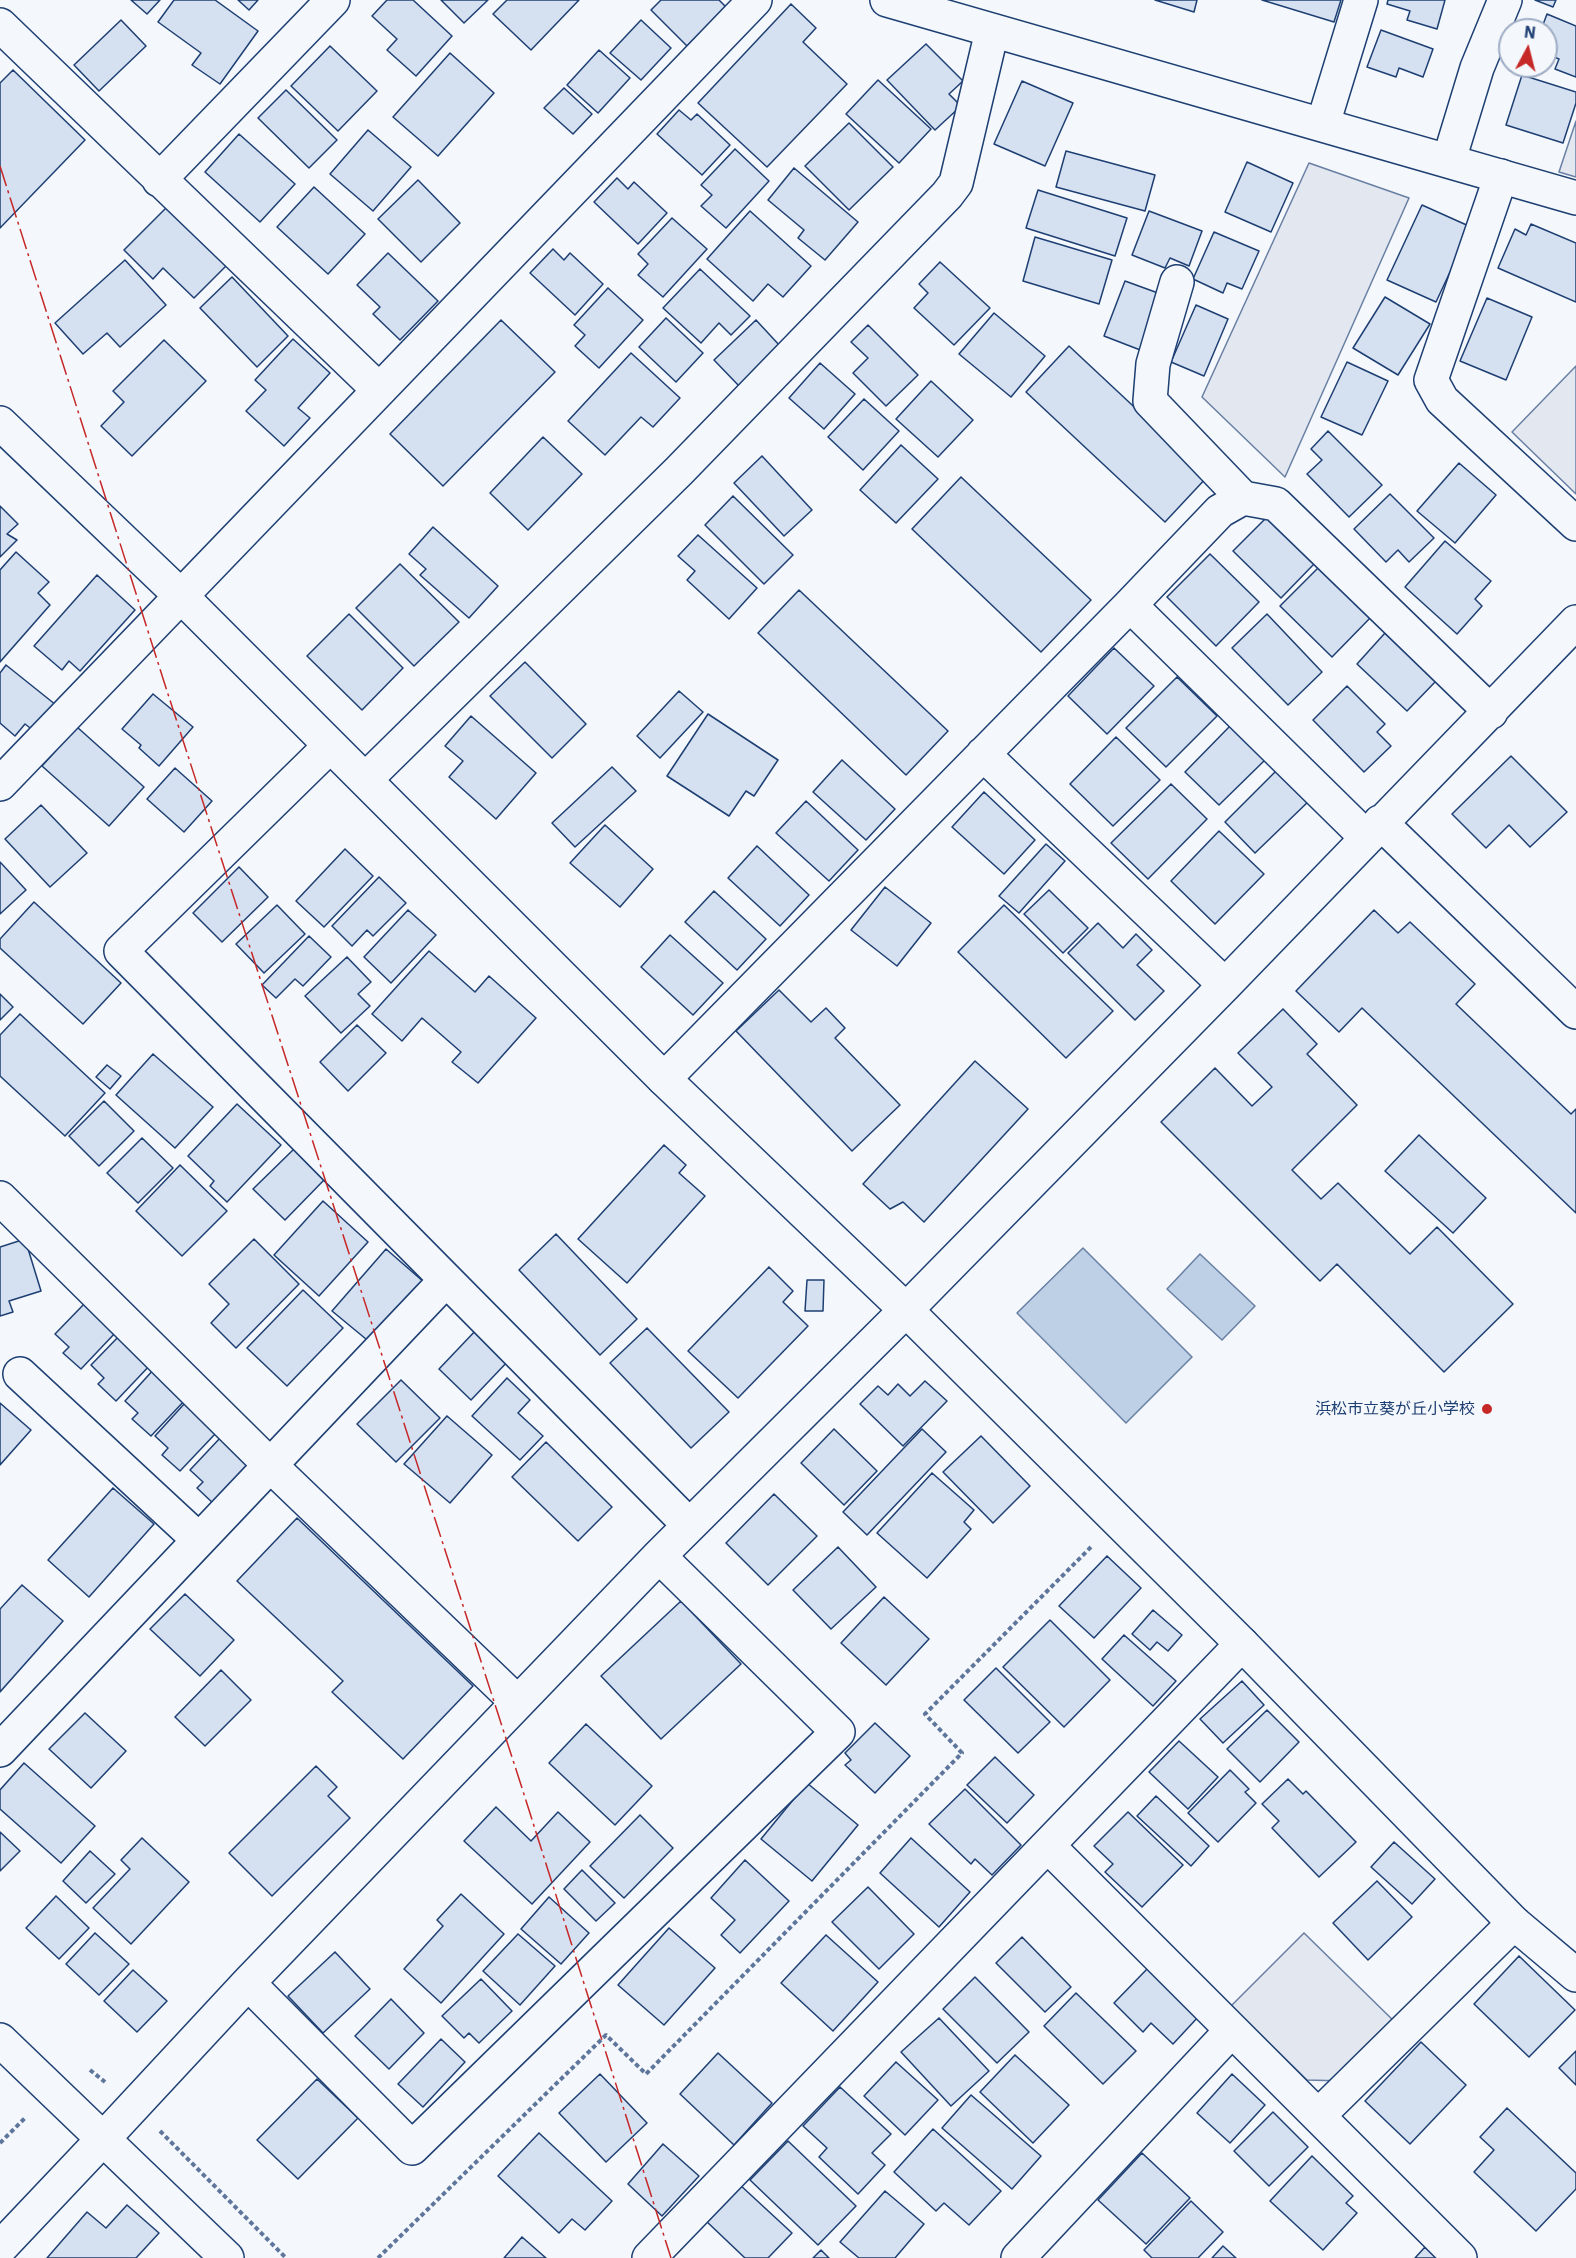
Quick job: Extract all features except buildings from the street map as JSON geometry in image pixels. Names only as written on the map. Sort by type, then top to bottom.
[{"type":"street","points":[[159,180],[333,0]]},
{"type":"street","points":[[0,784],[755,0]]},
{"type":"street","points":[[887,0],[1576,198]]},
{"type":"street","points":[[1323,124],[1361,0]]},
{"type":"street","points":[[1449,160],[1477,68],[1505,0]]},
{"type":"street","points":[[0,25],[378,389]]},
{"type":"street","points":[[366,780],[679,471],[947,195],[956,183],[992,31]]},
{"type":"street","points":[[1501,176],[1431,380],[1442,400],[1576,524]]},
{"type":"street","points":[[1177,282],[1153,364],[1150,401],[1243,498],[1276,504],[1491,712]]},
{"type":"street","points":[[0,423],[180,595],[664,1078],[906,1310],[1242,1644],[1514,1923],[1576,1975]]},
{"type":"street","points":[[664,1078],[1220,511],[1243,498]]},
{"type":"street","points":[[1130,605],[1373,830],[1576,1012]]},
{"type":"street","points":[[0,2248],[248,1983],[658,1556],[906,1310],[1225,985],[1373,830],[1491,712],[1576,622]]},
{"type":"street","points":[[330,746],[121,951],[689,1525]]},
{"type":"street","points":[[983,754],[1225,985]]},
{"type":"street","points":[[0,1198],[270,1464],[517,1702]]},
{"type":"street","points":[[0,1750],[446,1280]]},
{"type":"street","points":[[20,1374],[199,1540]]},
{"type":"street","points":[[248,1983],[412,2148],[838,1732],[658,1556]]},
{"type":"street","points":[[649,2258],[1242,1644]]},
{"type":"street","points":[[1048,1846],[1460,2258]]},
{"type":"street","points":[[1318,2116],[1514,1923]]},
{"type":"street","points":[[1036,2252],[1232,2030]]},
{"type":"street","points":[[0,2040],[227,2258]]},
{"type":"path","points":[[378,2258],[606,2035],[646,2074],[962,1753],[925,1714],[1093,1545]]},
{"type":"shaded area","points":[[1576,121],[1576,177],[1559,172]]},
{"type":"shaded area","points":[[1309,163],[1409,198],[1285,477],[1202,397]]},
{"type":"shaded area","points":[[1576,366],[1576,494],[1512,432]]},
{"type":"shaded area","points":[[1304,1933],[1399,2026],[1345,2081],[1307,2080],[1231,2006]]},
{"type":"water","points":[[1083,1248],[1192,1357],[1126,1423],[1017,1313]]},
{"type":"water","points":[[1200,1254],[1255,1306],[1222,1340],[1167,1289]]},
{"type":"power","points":[[0,166],[671,2258]]},
{"type":"place","name":"浜松市立葵が丘小学校","points":[[1487,1409]]}]
